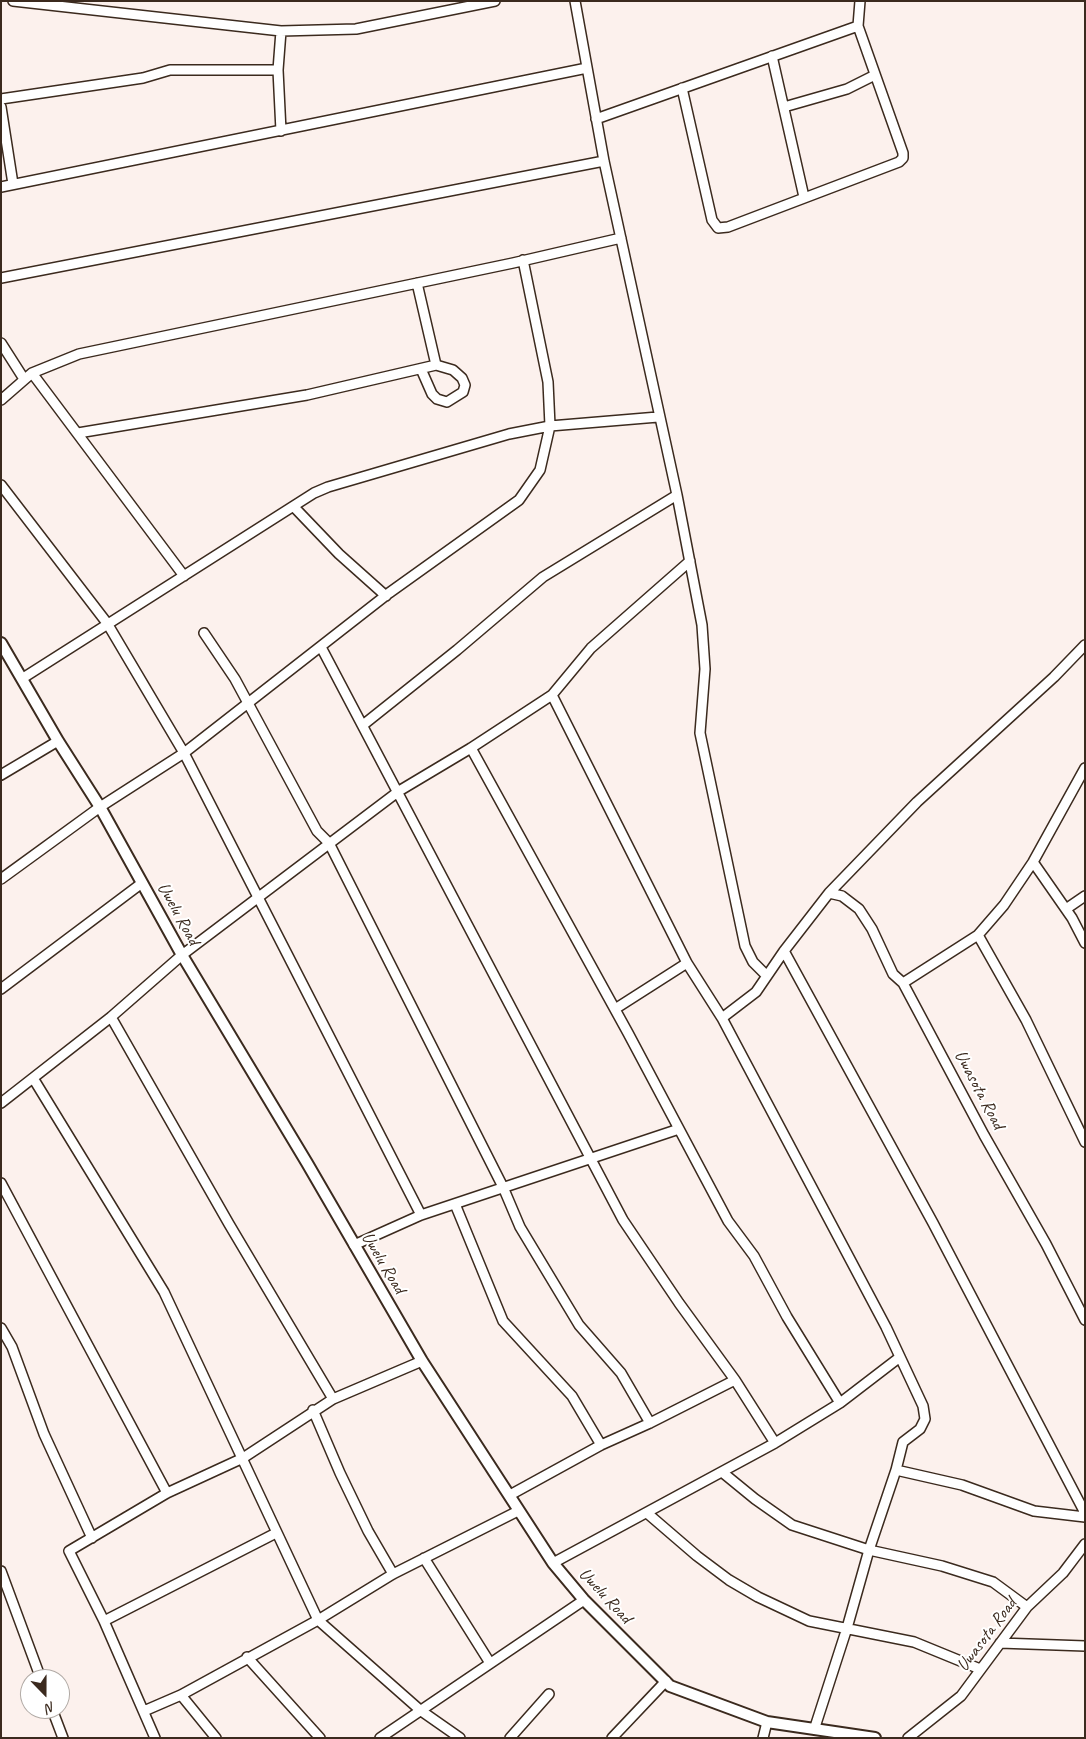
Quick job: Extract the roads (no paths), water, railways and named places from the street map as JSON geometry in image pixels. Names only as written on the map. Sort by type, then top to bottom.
[{"type":"street","points":[[13,1],[281,31],[356,30],[495,1]]},
{"type":"street","points":[[575,1],[604,160],[658,417],[677,496],[702,625],[705,669],[700,733],[745,946],[752,962],[767,976]]},
{"type":"street","points":[[682,88],[712,220],[718,228],[728,227],[898,162],[904,158],[858,26],[860,1]]},
{"type":"street","points":[[596,119],[858,26]]},
{"type":"street","points":[[280,130],[278,70],[281,31]]},
{"type":"street","points":[[772,56],[804,197]]},
{"type":"street","points":[[1,187],[586,68]]},
{"type":"street","points":[[1,99],[143,78],[170,70],[278,70]]},
{"type":"street","points":[[784,107],[847,89],[875,75]]},
{"type":"street","points":[[1,107],[14,184]]},
{"type":"street","points":[[1,278],[604,160]]},
{"type":"street","points":[[1,400],[32,373],[79,354],[620,238]]},
{"type":"street","points":[[1,879],[100,807],[184,753],[386,596],[519,500],[540,470],[550,426],[548,382],[523,260]]},
{"type":"street","points":[[416,283],[436,365]]},
{"type":"street","points":[[1,343],[24,379]]},
{"type":"street","points":[[78,434],[307,395],[421,368],[436,365],[453,370],[462,378],[465,385],[463,392],[447,402],[438,399],[432,394],[421,368]]},
{"type":"street","points":[[32,373],[184,576]]},
{"type":"street","points":[[23,678],[314,493],[328,487],[509,434],[550,426],[658,417]]},
{"type":"street","points":[[1,485],[108,623],[184,753],[421,1215]]},
{"type":"street","points":[[363,725],[457,650],[543,577],[677,496]]},
{"type":"street","points":[[294,507],[339,554],[386,596]]},
{"type":"street","points":[[1,1103],[110,1017],[182,955],[399,791],[472,748],[552,695],[591,648],[690,561]]},
{"type":"street","points":[[204,633],[249,704],[317,831],[329,843],[503,1187],[520,1227],[579,1325],[621,1373],[650,1423]]},
{"type":"street","name":"Uwelu Road","points":[[1,642],[58,741],[100,807],[182,955],[307,1163],[422,1361],[553,1563],[584,1600],[666,1681],[680,1691],[766,1722],[815,1727],[876,1738]]},
{"type":"street","points":[[722,1018],[756,992],[829,893],[917,802],[1054,677],[1085,645]]},
{"type":"street","points":[[321,646],[624,1220],[679,1303],[735,1380],[775,1443]]},
{"type":"street","points":[[552,695],[687,963],[722,1018],[900,1357],[926,1411],[925,1419],[920,1429],[903,1442],[896,1470],[869,1550],[847,1628],[815,1727]]},
{"type":"street","points":[[1,775],[58,741]]},
{"type":"street","points":[[472,748],[615,1009],[728,1221],[754,1256],[792,1325],[840,1403]]},
{"type":"street","points":[[903,983],[978,935],[1004,906],[1033,862],[1085,768]]},
{"type":"street","points":[[1033,862],[1066,909],[1085,943]]},
{"type":"street","points":[[1,990],[142,883]]},
{"type":"street","name":"Uwasota Road","points":[[829,893],[842,896],[859,909],[872,929],[893,974],[903,983],[984,1135],[1046,1244],[1085,1320]]},
{"type":"street","points":[[1066,909],[1085,896]]},
{"type":"street","points":[[978,935],[1026,1020],[1085,1142]]},
{"type":"street","points":[[784,952],[933,1223],[1085,1513]]},
{"type":"street","points":[[615,1009],[687,963]]},
{"type":"street","points":[[110,1017],[333,1399]]},
{"type":"street","points":[[33,1078],[164,1292],[318,1620],[420,1710],[460,1738]]},
{"type":"street","points":[[354,1245],[421,1215],[678,1129]]},
{"type":"street","points":[[1,1183],[167,1493]]},
{"type":"street","points":[[455,1204],[503,1321],[572,1396],[601,1445]]},
{"type":"street","points":[[1,1328],[12,1347],[44,1434],[92,1538]]},
{"type":"street","points":[[553,1563],[775,1443],[840,1403],[900,1357]]},
{"type":"street","points":[[155,1738],[104,1621],[68,1551],[167,1493],[243,1458],[333,1399],[422,1361]]},
{"type":"street","points":[[510,1494],[601,1445],[650,1423],[735,1380]]},
{"type":"street","points":[[314,1410],[364,1523],[394,1574]]},
{"type":"street","points":[[896,1470],[962,1485],[1034,1511],[1085,1517]]},
{"type":"street","points":[[722,1472],[755,1499],[792,1525],[869,1550],[942,1566],[993,1582],[1027,1607]]},
{"type":"street","points":[[144,1711],[181,1695],[247,1657],[318,1620],[394,1574],[518,1511]]},
{"type":"street","points":[[648,1513],[697,1556],[729,1580],[758,1597],[809,1621],[914,1642],[980,1669]]},
{"type":"street","points":[[104,1621],[276,1533]]},
{"type":"street","name":"Uwasota Road","points":[[908,1738],[961,1696],[1027,1607],[1063,1573],[1085,1544]]},
{"type":"street","points":[[424,1558],[490,1663]]},
{"type":"street","points":[[1,1571],[37,1669]]},
{"type":"street","points":[[380,1738],[584,1600]]},
{"type":"street","points":[[1000,1643],[1085,1646]]},
{"type":"street","points":[[247,1657],[320,1738]]},
{"type":"street","points":[[612,1738],[666,1681]]},
{"type":"street","points":[[510,1738],[549,1694]]},
{"type":"street","points":[[181,1695],[216,1738]]},
{"type":"street","points":[[56,1719],[63,1738]]},
{"type":"street","points":[[763,1738],[766,1722]]}]
